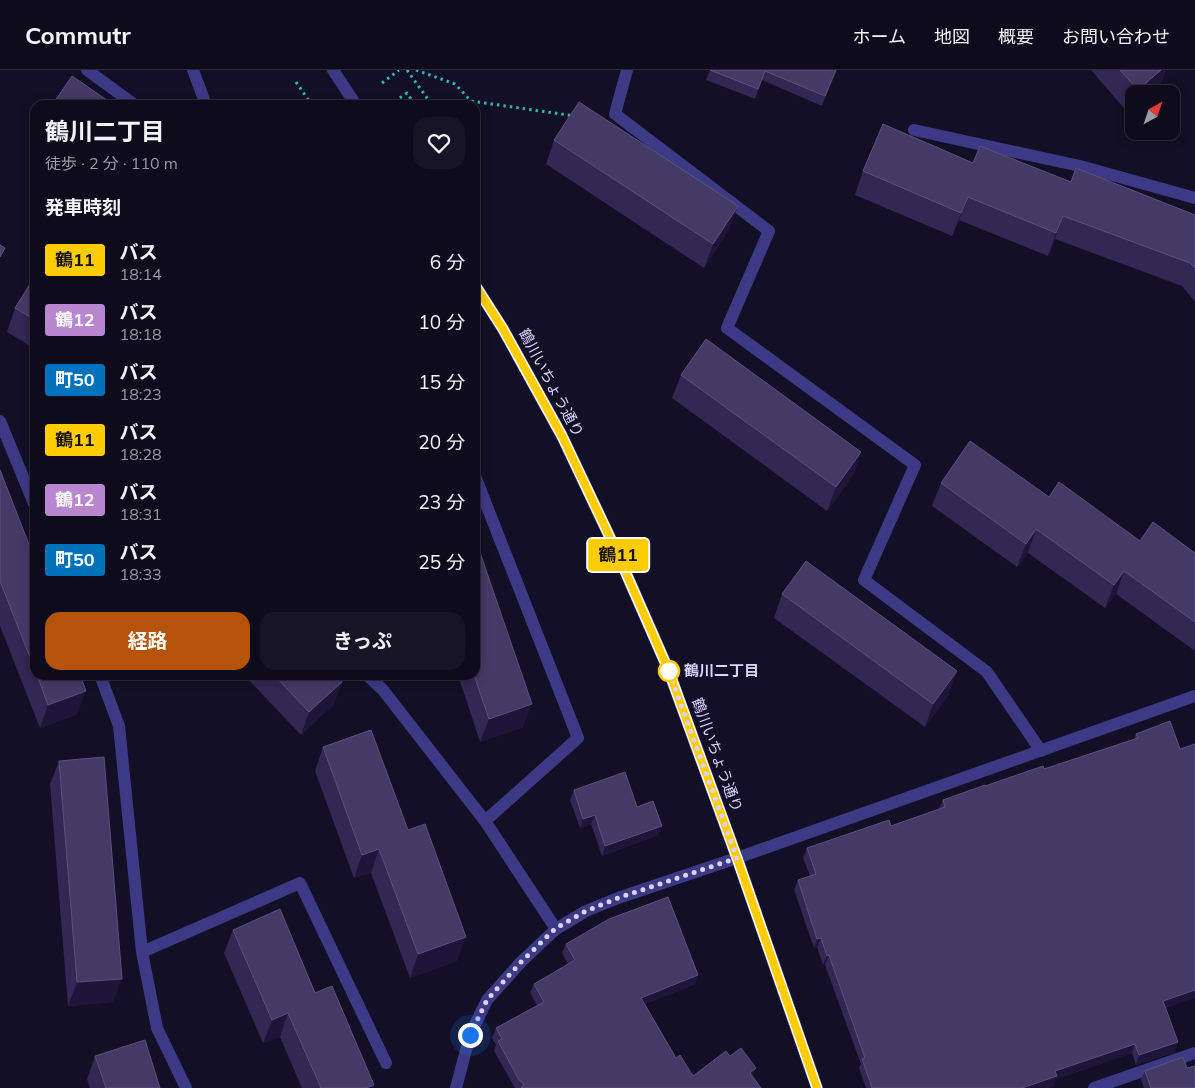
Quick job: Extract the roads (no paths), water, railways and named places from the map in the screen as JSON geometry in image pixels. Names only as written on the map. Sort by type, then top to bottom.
[{"type":"street","points":[[86,70],[128,100]]},
{"type":"street","points":[[193,70],[204,100]]},
{"type":"street","points":[[333,70],[353,100]]},
{"type":"street","points":[[627,70],[615,114],[769,231],[727,328],[916,465],[864,580],[987,672],[1040,750]]},
{"type":"street","points":[[914,130],[1080,166],[1195,198]]},
{"type":"street","name":"鶴川いちょう通り","points":[[480,293],[503,329],[562,436],[615,548],[668,669],[737,858],[817,1088]]},
{"type":"street","points":[[0,421],[30,494]]},
{"type":"street","points":[[480,489],[578,738],[485,821]]},
{"type":"street","points":[[102,680],[119,726],[142,952],[158,1028],[186,1088]]},
{"type":"street","points":[[372,680],[383,690],[485,821],[556,928]]},
{"type":"street","points":[[456,1088],[470,1035],[487,1000],[521,962],[556,928],[586,911],[618,898],[737,858],[1195,696]]},
{"type":"street","points":[[142,952],[300,883],[386,1063]]},
{"type":"street","points":[[1094,1088],[1124,1083],[1195,1053]]},
{"type":"place","name":"鶴川二丁目","points":[[669,671]]}]
